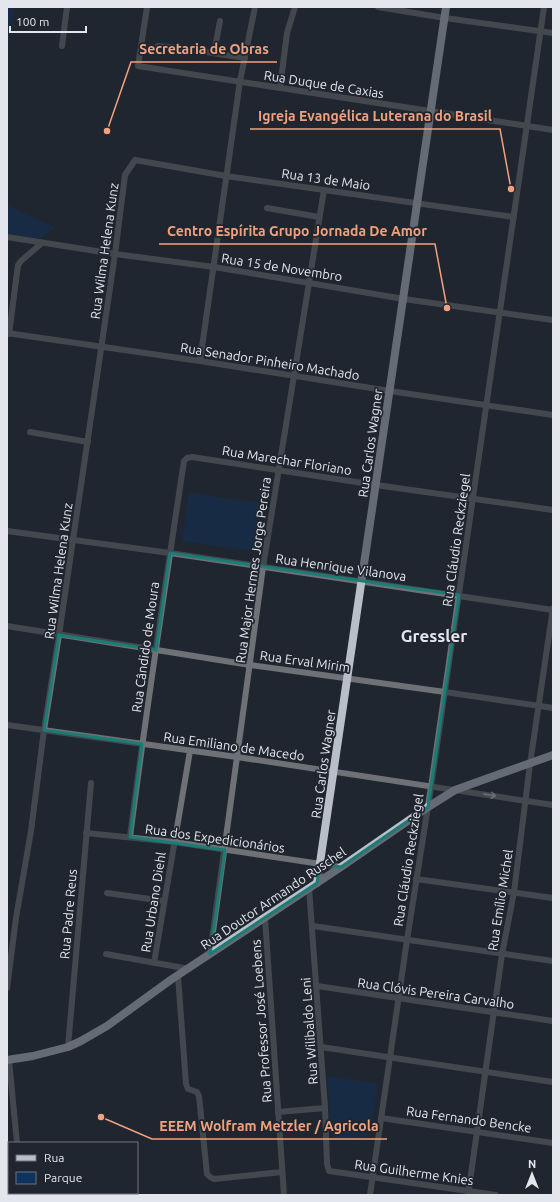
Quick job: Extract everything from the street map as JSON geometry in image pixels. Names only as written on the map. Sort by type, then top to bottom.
[{"type":"main road","name":"Rua Carlos Wagner","points":[[317,883],[446,7]]},
{"type":"main road","name":"Rua Doutor Armando Ruschel","points":[[8,1060],[34,1056],[68,1047],[81,1041],[107,1026],[210,954],[455,790],[553,755]]},
{"type":"street","points":[[62,46],[68,7]]},
{"type":"street","name":"Rua Duque de Caxias","points":[[147,7],[138,66],[553,130]]},
{"type":"street","points":[[200,361],[240,81],[255,7]]},
{"type":"street","points":[[280,88],[287,33],[295,7]]},
{"type":"street","points":[[378,7],[553,33]]},
{"type":"street","name":"Rua Cláudio Reckziegel","points":[[370,1195],[398,998],[445,692],[544,7]]},
{"type":"street","points":[[214,53],[220,21]]},
{"type":"street","points":[[158,46],[245,58]]},
{"type":"street","name":"Rua 13 de Maio","points":[[135,160],[226,176],[514,217]]},
{"type":"street","name":"Rua Wilma Helena Kunz","points":[[7,988],[16,918],[31,831],[44,730],[60,635],[102,348],[125,175],[135,160]]},
{"type":"street","name":"Rua Major Hermes Jorge Pereira","points":[[210,954],[264,567],[324,190]]},
{"type":"street","points":[[267,208],[320,217]]},
{"type":"street","name":"Rua 15 de Novembro","points":[[7,237],[115,254],[214,267],[404,299],[553,320]]},
{"type":"street","points":[[8,334],[18,265],[42,243]]},
{"type":"street","points":[[7,286],[15,288]]},
{"type":"street","name":"Rua Senador Pinheiro Machado","points":[[8,334],[200,361],[553,415]]},
{"type":"street","points":[[30,432],[88,442]]},
{"type":"street","name":"Rua Marechar Floriano","points":[[184,461],[187,458],[192,457],[553,510]]},
{"type":"street","name":"Rua Cândido de Moura","points":[[130,837],[142,744],[184,461]]},
{"type":"street","name":"Rua Henrique Vilanova","points":[[7,531],[74,539],[553,609]]},
{"type":"street","name":"Rua Emílio Michel","points":[[468,1193],[502,954],[514,892],[530,764],[553,609]]},
{"type":"street","name":"Rua Erval Mirim","points":[[7,626],[250,665],[553,708]]},
{"type":"street","name":"Rua Emiliano de Macedo","points":[[7,725],[237,757],[553,805]]},
{"type":"street","name":"Rua Urbano Diehl","points":[[154,962],[190,751]]},
{"type":"street","name":"Rua Padre Reus","points":[[68,1047],[91,783]]},
{"type":"street","name":"Rua dos Expedicionários","points":[[86,833],[174,842],[341,867]]},
{"type":"street","points":[[416,879],[553,898]]},
{"type":"street","name":"Rua Wilibaldo Leni","points":[[309,888],[313,926],[325,1108],[327,1164],[329,1171]]},
{"type":"street","points":[[107,893],[164,901]]},
{"type":"street","name":"Rua Professor José Loebens","points":[[265,918],[284,1195]]},
{"type":"street","points":[[313,926],[553,961]]},
{"type":"street","points":[[106,954],[189,969]]},
{"type":"street","points":[[178,976],[186,1084],[188,1089],[197,1092],[199,1096],[208,1174],[214,1179],[282,1172]]},
{"type":"street","name":"Rua Clóvis Pereira Carvalho","points":[[317,986],[553,1021]]},
{"type":"street","points":[[321,1047],[553,1082]]},
{"type":"street","points":[[8,1060],[17,1142]]},
{"type":"street","points":[[278,1112],[325,1108]]},
{"type":"street","name":"Rua Fernando Bencke","points":[[381,1118],[553,1143]]},
{"type":"street","name":"Rua Guilherme Knies","points":[[329,1171],[468,1193],[496,1195]]},
{"type":"highlighted area","points":[[170,553],[459,595],[428,807],[341,867],[320,864],[317,883],[210,954],[225,850],[130,837],[142,744],[44,730],[59,635],[156,650]]},
{"type":"green space","points":[[7,7],[14,7],[7,45]]},
{"type":"green space","points":[[7,205],[55,228],[40,239],[7,233]]},
{"type":"green space","points":[[189,493],[261,503],[254,551],[182,541]]},
{"type":"green space","points":[[327,1076],[378,1084],[370,1137],[332,1140]]},
{"type":"place","name":"Secretaria de Obras","points":[[107,131]]},
{"type":"place","name":"Igreja Evangélica Luterana do Brasil","points":[[511,189]]},
{"type":"place","name":"Centro Espírita Grupo Jornada De Amor","points":[[447,308]]},
{"type":"place","name":"EEEM Wolfram Metzler / Agricola","points":[[101,1117]]},
{"type":"district","name":"Gressler","points":[[434,636]]}]
